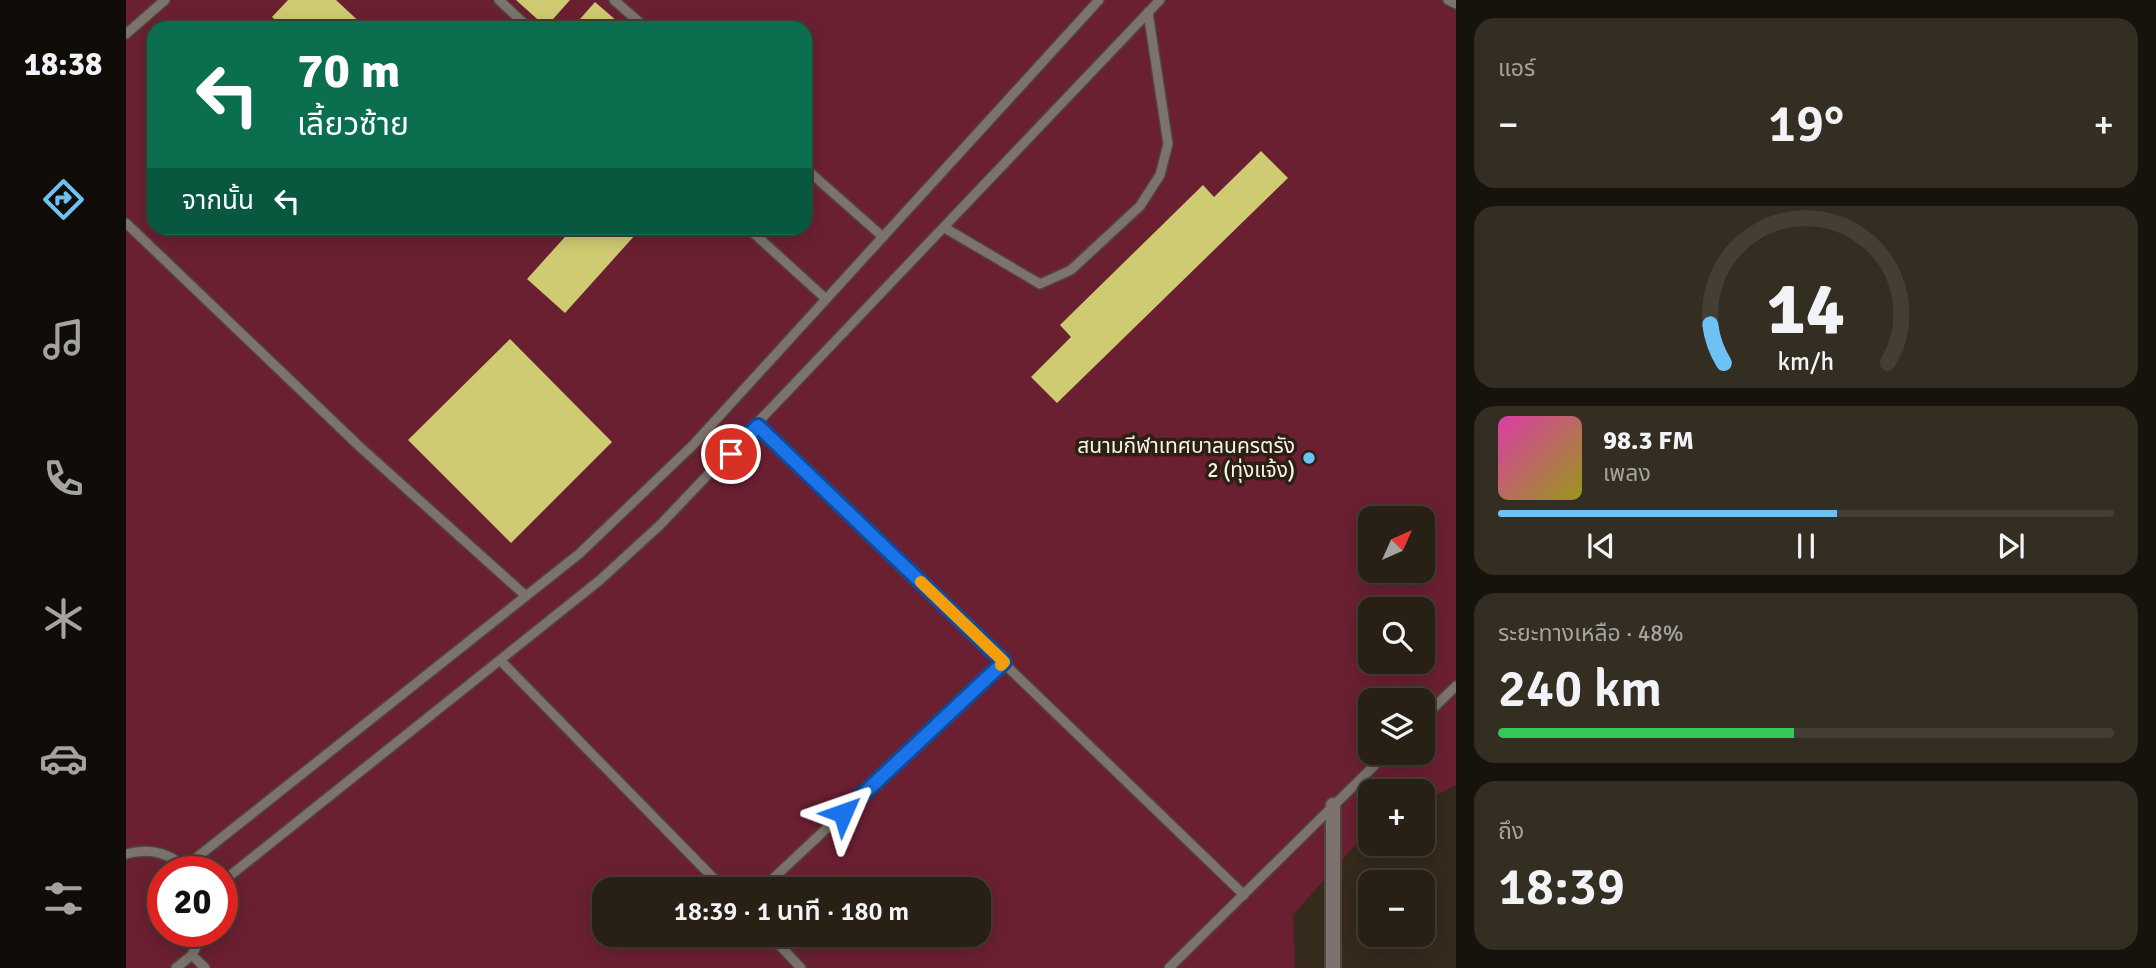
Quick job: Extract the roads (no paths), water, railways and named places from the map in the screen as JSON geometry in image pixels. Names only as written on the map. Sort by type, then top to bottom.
[{"type":"street","points":[[1333,805],[1334,968]]},
{"type":"lane","points":[[126,34],[165,0]]},
{"type":"lane","points":[[499,0],[522,21]]},
{"type":"lane","points":[[614,0],[638,21]]},
{"type":"lane","points":[[205,856],[526,596],[637,501],[693,445],[1099,0]]},
{"type":"lane","points":[[238,870],[600,580],[650,535],[758,426],[1160,0]]},
{"type":"lane","points":[[1448,0],[1456,4]]},
{"type":"lane","points":[[945,228],[1040,284],[1071,270],[1140,206],[1160,175],[1168,144],[1148,12]]},
{"type":"lane","points":[[812,174],[883,237]]},
{"type":"lane","points":[[126,223],[360,447],[526,596]]},
{"type":"lane","points":[[756,235],[826,299]]},
{"type":"lane","points":[[758,426],[1244,895]]},
{"type":"lane","points":[[500,660],[712,877]]},
{"type":"lane","points":[[775,877],[1004,662]]},
{"type":"lane","points":[[1435,707],[1456,686]]},
{"type":"lane","points":[[1169,968],[1375,765]]},
{"type":"lane","points":[[126,854],[139,850],[161,852],[168,856]]},
{"type":"lane","points":[[176,968],[192,955],[196,947]]},
{"type":"lane","points":[[781,947],[801,968]]},
{"type":"lane","points":[[192,955],[205,968]]},
{"type":"place","name":"สนามกีฬาเทศบาลนครตรัง 2 (ทุ่งแจ้ง)","points":[[1309,458]]}]
